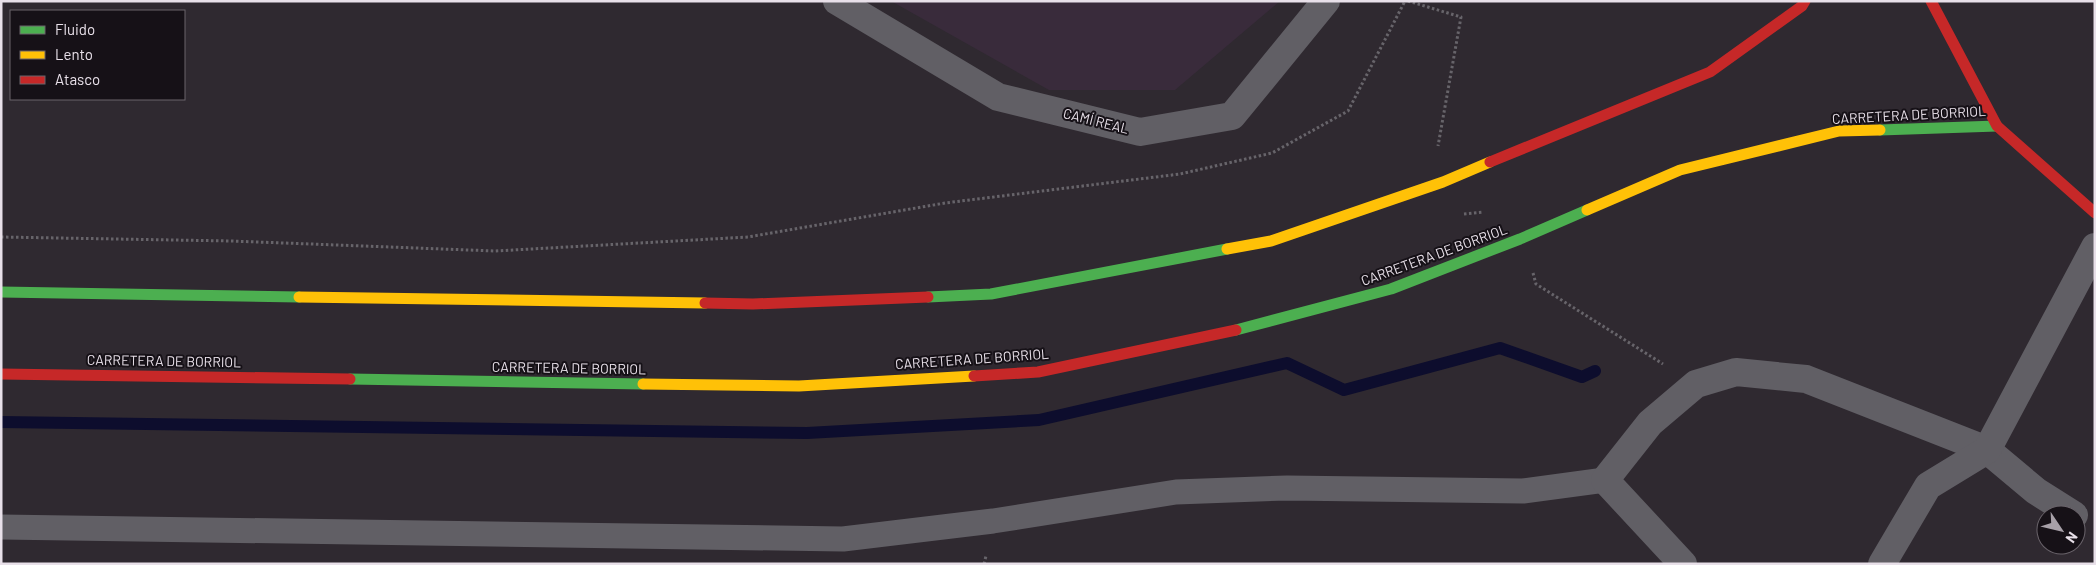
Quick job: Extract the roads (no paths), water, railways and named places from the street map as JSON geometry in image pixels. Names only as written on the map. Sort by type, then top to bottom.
[{"type":"main road","points":[[1,292],[753,304],[992,294],[1271,241],[1443,182],[1710,72],[1802,6],[1806,1]]},
{"type":"main road","points":[[1932,1],[1997,126],[2095,213]]},
{"type":"main road","name":"CARRETERA DE BORRIOL","points":[[1,374],[799,386],[1038,372],[1233,331],[1391,289],[1520,239],[1680,170],[1839,130],[1997,126]]},
{"type":"street","name":"CAMÍ REAL","points":[[837,1],[998,97],[1140,132],[1232,116],[1326,1]]},
{"type":"street","points":[[1882,564],[1928,486],[1987,450],[2095,247]]},
{"type":"street","points":[[1684,564],[1605,480],[1650,423],[1696,384],[1736,372],[1806,379],[1987,450],[2036,492],[2057,505]]},
{"type":"lane","points":[[1,527],[843,539],[993,521],[1176,492],[1287,488],[1523,491],[1605,480]]},
{"type":"waterway","points":[[1,422],[807,433],[1039,420],[1287,363],[1344,390],[1500,348],[1582,377],[1595,371]]}]
